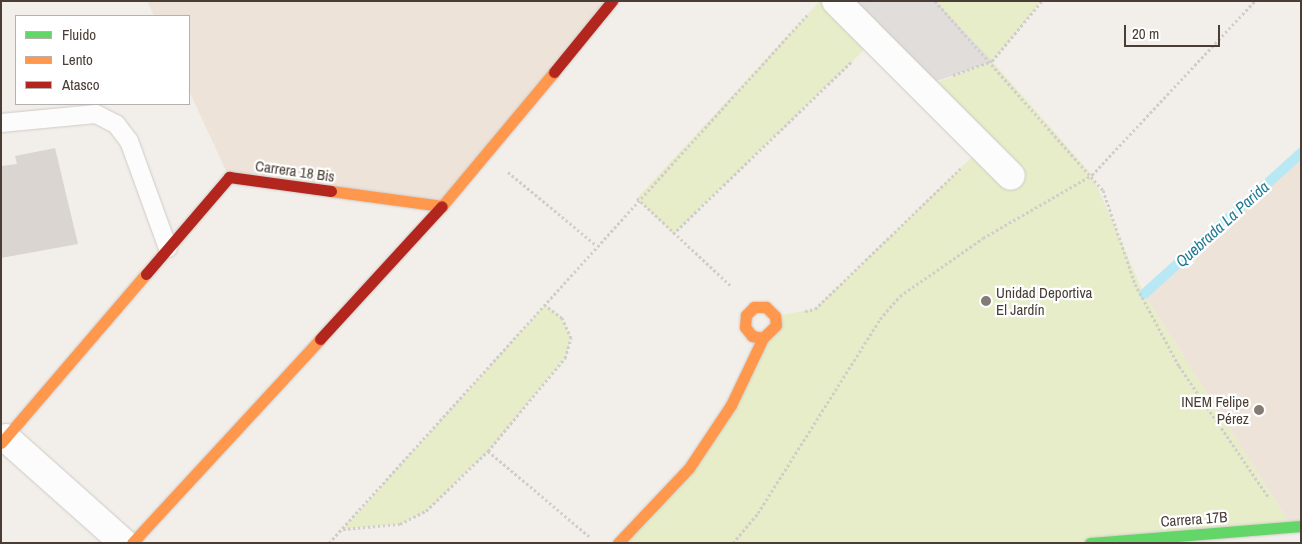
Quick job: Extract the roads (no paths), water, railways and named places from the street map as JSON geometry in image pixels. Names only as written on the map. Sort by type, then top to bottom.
[{"type":"street","points":[[132,543],[442,206],[612,1]]},
{"type":"street","points":[[825,5],[1011,176]]},
{"type":"street","name":"Carrera 18 Bis","points":[[4,441],[229,177],[442,206]]},
{"type":"street","points":[[618,543],[689,468],[731,405],[763,338],[776,325],[775,316],[766,307],[754,307],[746,315],[745,327],[752,336],[763,338]]},
{"type":"street","points":[[4,441],[124,543]]},
{"type":"street","name":"Carrera 17B","points":[[1090,543],[1296,526]]},
{"type":"lane","points":[[1,123],[96,114],[116,124],[129,141],[168,248]]},
{"type":"waterway","name":"Quebrada La Parida","points":[[1144,294],[1301,153]]},
{"type":"place","name":"Unidad Deportiva El Jardín","points":[[986,301]]},
{"type":"place","name":"INEM Felipe Pérez","points":[[1259,410]]}]
